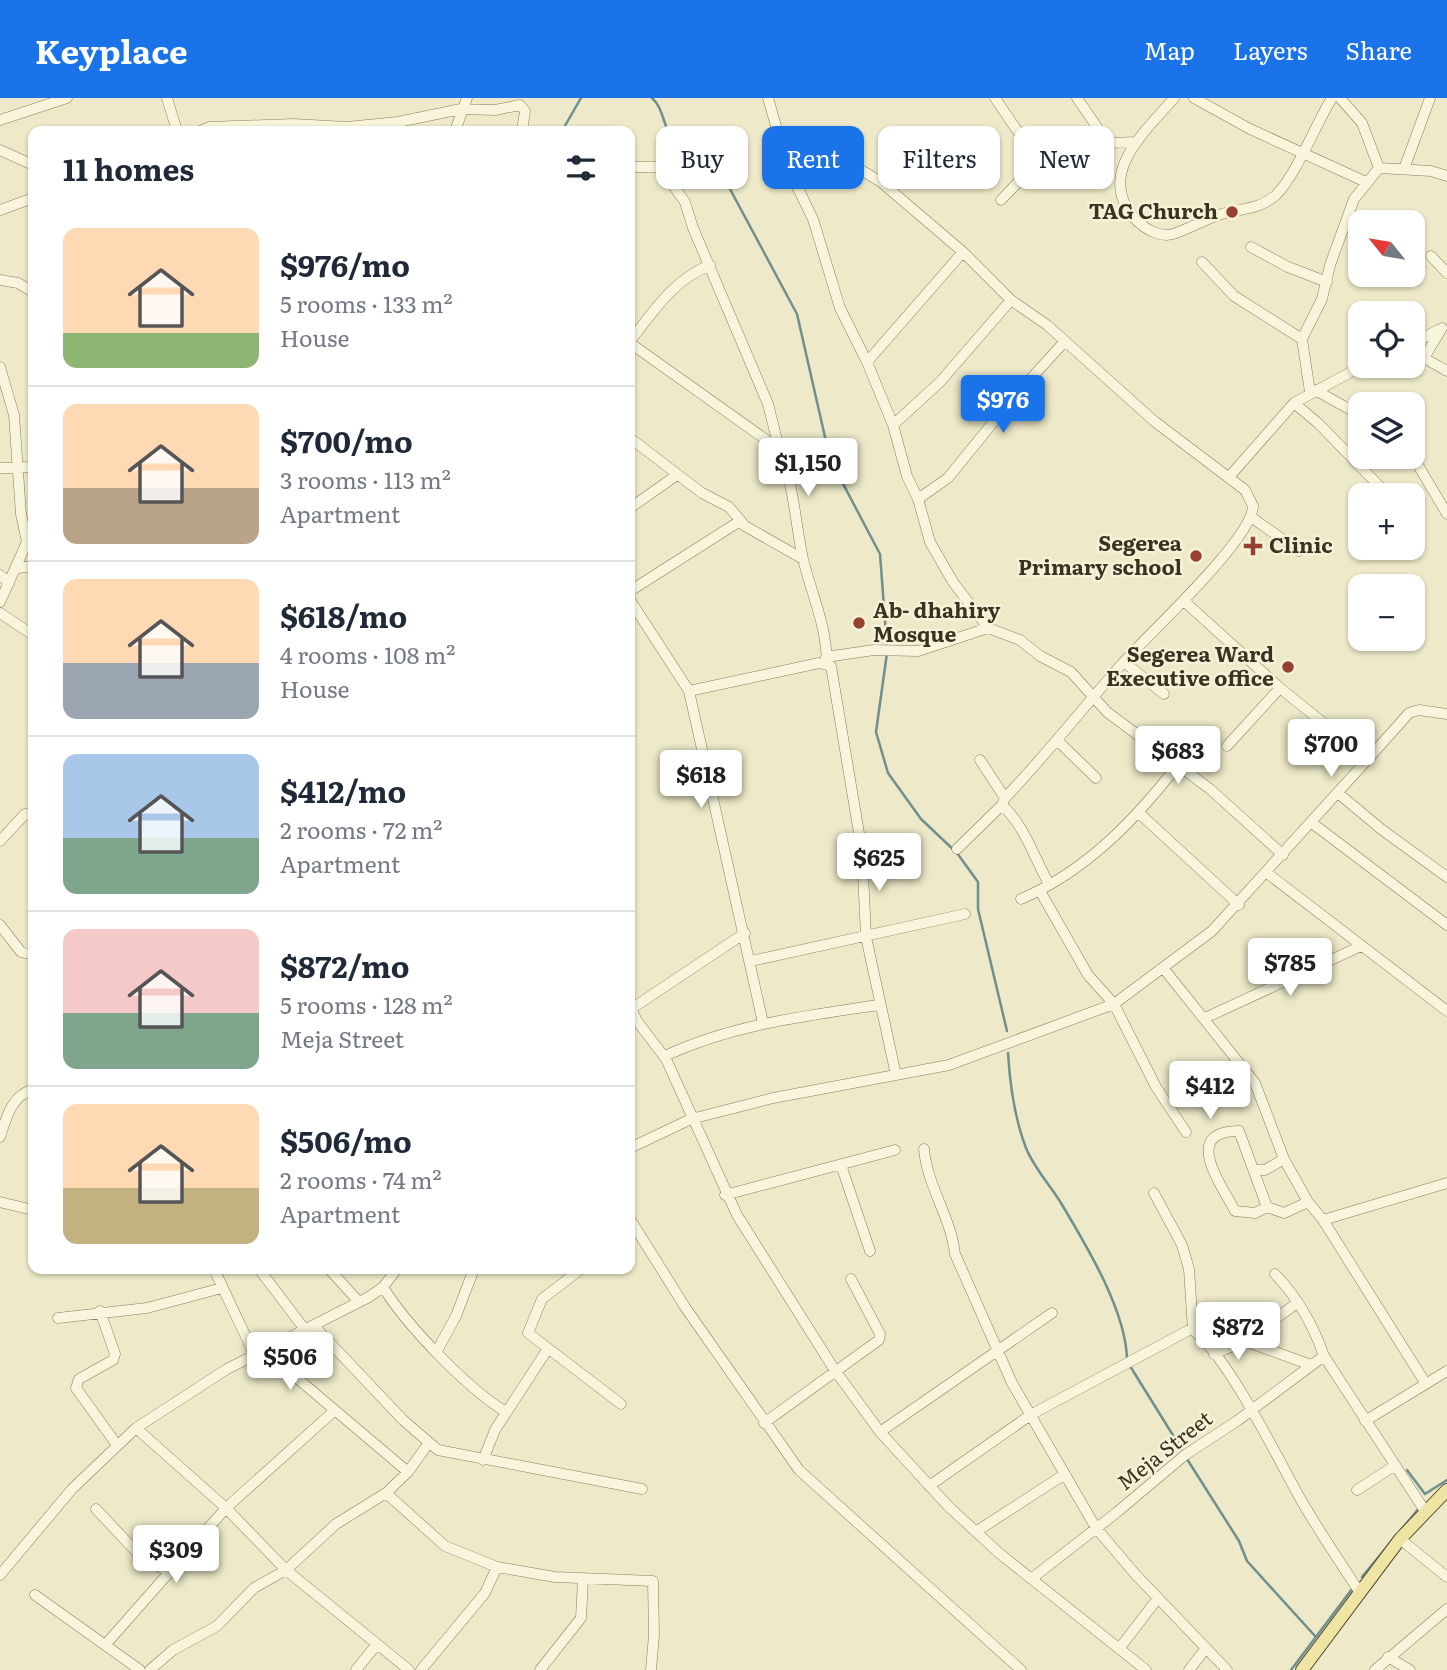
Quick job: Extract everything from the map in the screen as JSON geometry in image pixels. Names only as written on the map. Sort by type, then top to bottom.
[{"type":"main road","points":[[1302,1670],[1400,1539],[1447,1490]]},
{"type":"street","points":[[0,120],[52,100],[67,98]]},
{"type":"street","points":[[167,98],[175,126]]},
{"type":"street","points":[[457,126],[467,98]]},
{"type":"street","points":[[768,98],[776,126]]},
{"type":"street","points":[[995,98],[1014,126]]},
{"type":"street","points":[[1077,98],[1096,126]]},
{"type":"street","points":[[1174,98],[1124,157],[1119,187],[1122,200],[1141,225],[1149,231],[1171,235],[1222,214],[1259,206],[1282,186],[1332,98]]},
{"type":"street","points":[[1194,98],[1300,153],[1366,182]]},
{"type":"street","points":[[1340,98],[1362,123],[1379,168]]},
{"type":"street","points":[[1404,169],[1430,98]]},
{"type":"street","points":[[334,126],[373,124],[461,109],[495,110],[522,105],[525,111],[523,126]]},
{"type":"street","points":[[1114,143],[1137,142]]},
{"type":"street","points":[[0,149],[28,163]]},
{"type":"street","points":[[635,166],[650,165],[664,170],[685,202],[720,296],[768,404],[796,515],[803,559],[819,604],[827,660],[833,670],[862,851],[866,937],[878,1004],[896,1075]]},
{"type":"street","points":[[1312,391],[1302,339],[1327,282],[1336,246],[1354,199],[1379,168],[1447,176]]},
{"type":"street","points":[[864,171],[881,182],[963,253],[1011,300],[1065,341],[1154,421],[1245,490],[1253,506],[1251,517],[1185,602],[1124,662],[1059,742],[957,849]]},
{"type":"street","points":[[1001,200],[1014,187]]},
{"type":"street","points":[[798,189],[813,219],[840,308],[867,362],[893,425],[907,476],[918,499],[936,556],[988,628],[1020,640],[1040,656],[1071,672],[1093,698],[1244,817],[1283,855]]},
{"type":"street","points":[[0,209],[28,200]]},
{"type":"street","points":[[1251,247],[1288,267],[1327,282]]},
{"type":"street","points":[[867,362],[963,253]]},
{"type":"street","points":[[1431,257],[1447,273]]},
{"type":"street","points":[[1202,262],[1234,296],[1302,339]]},
{"type":"street","points":[[635,336],[677,284],[710,265]]},
{"type":"street","points":[[0,280],[18,283],[28,289]]},
{"type":"street","points":[[893,425],[940,382],[1011,300]]},
{"type":"street","points":[[1425,337],[1444,326]]},
{"type":"street","points":[[1444,326],[1424,358],[1447,371]]},
{"type":"street","points":[[918,499],[948,478],[1065,341]]},
{"type":"street","points":[[635,346],[779,449]]},
{"type":"street","points":[[0,367],[14,415],[27,542],[18,568],[0,602]]},
{"type":"street","points":[[1229,477],[1294,403],[1348,373]]},
{"type":"street","points":[[1312,391],[1348,409]]},
{"type":"street","points":[[1294,403],[1319,424],[1376,483]]},
{"type":"street","points":[[635,442],[677,475],[729,507],[740,521],[803,559]]},
{"type":"street","points":[[0,468],[28,468]]},
{"type":"street","points":[[1421,469],[1446,510]]},
{"type":"street","points":[[635,504],[677,475]]},
{"type":"street","points":[[1251,517],[1299,551]]},
{"type":"street","points":[[635,588],[740,521]]},
{"type":"street","points":[[18,568],[28,567]]},
{"type":"street","points":[[0,575],[9,583]]},
{"type":"street","points":[[1185,602],[1280,688],[1368,759]]},
{"type":"street","points":[[635,607],[676,666],[688,691],[745,933],[763,1023]]},
{"type":"street","points":[[0,613],[28,632]]},
{"type":"street","points":[[688,691],[874,650],[918,651],[988,628]]},
{"type":"street","points":[[1124,662],[1164,694]]},
{"type":"street","points":[[1227,746],[1280,688]]},
{"type":"street","points":[[635,1146],[691,1119],[773,1098],[896,1075],[977,1056],[1114,1004],[1212,931],[1409,713],[1419,710],[1447,713]]},
{"type":"street","points":[[1059,742],[1096,778]]},
{"type":"street","points":[[980,760],[1021,826],[1045,888],[1088,975],[1114,1004],[1156,1087],[1186,1132]]},
{"type":"street","points":[[1021,899],[1045,888],[1091,858],[1139,813],[1177,766]]},
{"type":"street","points":[[1338,793],[1381,829],[1447,877]]},
{"type":"street","points":[[1139,813],[1238,905]]},
{"type":"street","points":[[0,841],[25,814],[28,814]]},
{"type":"street","points":[[1312,823],[1447,925]]},
{"type":"street","points":[[1266,873],[1447,1011]]},
{"type":"street","points":[[751,961],[965,914]]},
{"type":"street","points":[[0,925],[21,952],[28,954]]},
{"type":"street","points":[[635,1004],[745,933]]},
{"type":"street","points":[[1205,1018],[1361,946]]},
{"type":"street","points":[[1164,969],[1255,1083],[1284,1159],[1308,1202],[1323,1220],[1426,1384]]},
{"type":"street","points":[[666,1059],[667,1055],[712,1036],[763,1023],[878,1004]]},
{"type":"street","points":[[635,1013],[666,1059],[725,1195],[834,1369],[880,1432],[929,1486],[977,1531],[1031,1579],[1146,1670]]},
{"type":"street","points":[[0,1137],[12,1104],[28,1092]]},
{"type":"street","points":[[1267,1207],[1239,1131],[1216,1135],[1209,1142],[1208,1157],[1235,1211],[1244,1214],[1267,1207],[1284,1213],[1308,1202]]},
{"type":"street","points":[[924,1149],[926,1167],[954,1237],[955,1254],[997,1354],[1096,1528],[1227,1670]]},
{"type":"street","points":[[725,1195],[776,1179],[841,1166],[895,1150]]},
{"type":"street","points":[[1255,1170],[1275,1167],[1284,1159]]},
{"type":"street","points":[[841,1166],[870,1251]]},
{"type":"street","points":[[1323,1220],[1447,1183]]},
{"type":"street","points":[[1154,1193],[1182,1245],[1189,1269],[1194,1330],[1214,1354],[1251,1411],[1303,1503],[1359,1591]]},
{"type":"street","points":[[0,1202],[28,1209]]},
{"type":"street","points":[[635,1227],[764,1423],[810,1483],[1021,1670]]},
{"type":"street","points":[[216,1274],[260,1354],[408,1472]]},
{"type":"street","points":[[263,1274],[310,1329],[428,1444],[445,1453],[642,1489]]},
{"type":"street","points":[[334,1274],[359,1302]]},
{"type":"street","points":[[0,1575],[51,1512],[136,1429],[180,1398],[359,1302],[383,1287],[393,1274]]},
{"type":"street","points":[[437,1351],[456,1316],[472,1274]]},
{"type":"street","points":[[575,1274],[546,1295],[532,1318],[528,1333],[621,1404]]},
{"type":"street","points":[[1275,1274],[1297,1303],[1318,1338],[1324,1356],[1424,1511]]},
{"type":"street","points":[[764,1423],[880,1336],[851,1279]]},
{"type":"street","points":[[383,1287],[406,1320],[471,1386],[506,1412]]},
{"type":"street","points":[[58,1318],[100,1311],[147,1308],[222,1288]]},
{"type":"street","points":[[1214,1354],[1245,1341],[1297,1303]]},
{"type":"street","points":[[100,1311],[115,1354],[113,1360],[79,1379],[76,1388],[117,1445]]},
{"type":"street","points":[[880,1432],[997,1354],[1052,1313]]},
{"type":"street","points":[[929,1486],[1032,1414],[1186,1330],[1194,1330]]},
{"type":"street","points":[[1245,1341],[1311,1365]]},
{"type":"street","points":[[483,1460],[506,1412],[547,1350]]},
{"type":"street","name":"Meja Street","points":[[1031,1579],[1185,1455],[1251,1411],[1324,1356]]},
{"type":"street","points":[[1366,1421],[1447,1371]]},
{"type":"street","points":[[106,1644],[226,1508],[334,1411]]},
{"type":"street","points":[[136,1429],[226,1508],[286,1570],[409,1670]]},
{"type":"street","points":[[150,1670],[173,1650],[210,1632],[254,1588],[286,1570],[336,1524],[386,1493],[408,1472],[428,1444]]},
{"type":"street","points":[[1357,1490],[1394,1466]]},
{"type":"street","points":[[977,1531],[1065,1474]]},
{"type":"street","points":[[386,1493],[444,1545],[497,1567],[583,1579],[653,1581],[654,1635],[651,1670]]},
{"type":"street","points":[[96,1509],[143,1559],[168,1571]]},
{"type":"street","points":[[1400,1539],[1447,1577]]},
{"type":"street","points":[[421,1670],[485,1593],[497,1567]]},
{"type":"street","points":[[540,1670],[581,1618],[583,1579]]},
{"type":"street","points":[[35,1594],[139,1670]]},
{"type":"street","points":[[1119,1649],[1158,1598]]},
{"type":"street","points":[[1375,1670],[1447,1609]]},
{"type":"street","points":[[356,1670],[377,1644]]},
{"type":"street","points":[[1189,1670],[1206,1648]]},
{"type":"street","points":[[1388,1657],[1410,1670]]},
{"type":"waterway","points":[[565,126],[581,98]]},
{"type":"waterway","points":[[652,98],[678,146],[723,176],[797,314],[830,459],[880,554],[887,647]]},
{"type":"waterway","points":[[887,653],[876,732],[888,773],[921,819],[957,853],[978,882],[978,909],[1007,1031]]},
{"type":"waterway","points":[[1008,1053],[1013,1101],[1026,1148],[1057,1196],[1103,1279],[1120,1322],[1127,1361]]},
{"type":"waterway","points":[[1130,1366],[1184,1453]]},
{"type":"waterway","points":[[1187,1459],[1239,1541],[1247,1561],[1315,1636]]},
{"type":"waterway","points":[[1407,1470],[1425,1494],[1447,1480]]},
{"type":"waterway","points":[[1362,1577],[1420,1507]]},
{"type":"waterway","points":[[1291,1670],[1352,1589]]},
{"type":"place","name":"TAG Church","points":[[1232,212]]},
{"type":"place","name":"Clinic","points":[[1253,546]]},
{"type":"place","name":"Segerea Primary school","points":[[1196,556]]},
{"type":"place","name":"Ab- dhahiry Mosque","points":[[859,623]]},
{"type":"place","name":"Segerea Ward Executive office","points":[[1288,667]]}]
